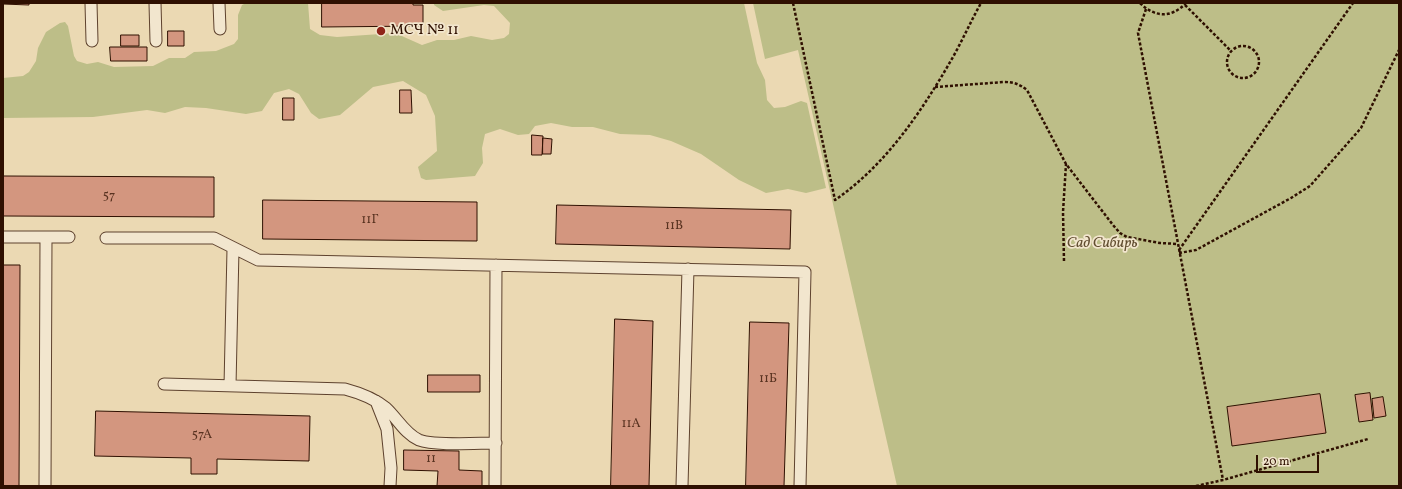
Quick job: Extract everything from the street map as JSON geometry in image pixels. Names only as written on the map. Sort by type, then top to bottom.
[{"type":"lane","points":[[91,3],[92,41]]},
{"type":"lane","points":[[155,3],[156,41]]},
{"type":"lane","points":[[219,3],[220,29]]},
{"type":"lane","points":[[3,237],[69,237]]},
{"type":"lane","points":[[45,486],[46,237]]},
{"type":"lane","points":[[106,238],[214,238],[233,249],[258,260],[806,272],[800,486]]},
{"type":"lane","points":[[230,386],[233,249]]},
{"type":"lane","points":[[495,486],[496,265]]},
{"type":"lane","points":[[682,486],[688,269]]},
{"type":"lane","points":[[164,384],[345,389],[360,392],[376,400],[386,408],[412,436],[418,439],[433,442],[496,443]]},
{"type":"lane","points":[[376,400],[387,429],[391,468],[390,486]]},
{"type":"path","points":[[793,3],[834,200],[852,188],[876,165],[918,114],[952,58],[981,3]]},
{"type":"path","points":[[1140,3],[1146,9],[1156,14],[1168,14],[1179,10],[1186,4],[1231,51]]},
{"type":"path","points":[[1179,252],[1353,3]]},
{"type":"path","points":[[1146,9],[1138,32],[1223,480]]},
{"type":"path","points":[[1244,46],[1251,48],[1256,53],[1259,60],[1258,67],[1254,74],[1248,78],[1241,78],[1234,76],[1229,71],[1227,57],[1231,51],[1238,47],[1244,46]]},
{"type":"path","points":[[1179,252],[1196,250],[1310,186],[1362,128],[1399,50]]},
{"type":"path","points":[[934,87],[1004,82],[1014,82],[1022,86],[1027,90],[1066,164],[1112,225],[1127,237],[1160,243],[1178,244]]},
{"type":"path","points":[[1064,261],[1063,212],[1066,164]]},
{"type":"path","points":[[1196,486],[1223,480],[1368,439]]},
{"type":"green space","name":"МСЧ № 11","points":[[246,3],[308,3],[310,29],[320,35],[337,37],[395,33],[422,45],[437,40],[454,40],[471,36],[492,40],[504,38],[509,34],[510,23],[494,6],[484,5],[443,11],[434,5],[434,3],[744,3],[757,63],[765,80],[767,100],[774,108],[785,107],[801,101],[807,103],[826,188],[806,193],[788,189],[766,193],[739,180],[701,154],[671,141],[650,135],[620,134],[593,127],[572,127],[551,123],[535,126],[529,134],[518,135],[500,129],[485,134],[482,148],[483,163],[475,176],[426,180],[421,178],[418,167],[437,151],[435,116],[426,95],[403,81],[373,87],[340,115],[319,119],[311,113],[299,94],[289,89],[274,93],[262,111],[246,114],[206,108],[185,107],[165,113],[147,110],[93,117],[3,118],[3,78],[23,76],[29,72],[36,61],[38,48],[46,32],[60,23],[65,22],[68,26],[74,56],[77,61],[87,64],[98,62],[114,67],[153,66],[169,58],[185,58],[194,52],[216,51],[234,44],[238,39],[238,15],[242,5]]},
{"type":"green space","name":"Сад Сибирь","points":[[753,3],[1399,3],[1399,486],[897,486],[798,50],[765,59]]},
{"type":"building","points":[[29,3],[29,5],[3,4]]},
{"type":"building","points":[[322,3],[413,3],[413,5],[423,5],[423,26],[322,27]]},
{"type":"building","points":[[168,31],[184,31],[184,46],[168,46]]},
{"type":"building","points":[[121,35],[139,35],[139,46],[121,46]]},
{"type":"building","points":[[110,47],[147,47],[147,61],[111,61]]},
{"type":"building","points":[[400,90],[411,90],[412,113],[400,113]]},
{"type":"building","points":[[283,98],[294,98],[294,120],[283,120]]},
{"type":"building","points":[[532,135],[543,136],[542,155],[532,155]]},
{"type":"building","points":[[543,138],[552,139],[551,154],[543,154]]},
{"type":"building","points":[[3,176],[214,177],[214,217],[3,216]]},
{"type":"building","points":[[263,200],[477,202],[477,241],[263,239]]},
{"type":"building","points":[[557,205],[791,210],[790,249],[556,244]]},
{"type":"building","points":[[3,265],[20,265],[19,486],[3,486]]},
{"type":"building","points":[[615,319],[653,321],[649,486],[611,486]]},
{"type":"building","points":[[750,322],[789,323],[784,486],[746,486]]},
{"type":"building","points":[[428,375],[480,375],[480,392],[428,392]]},
{"type":"building","points":[[1370,393],[1373,420],[1359,422],[1355,395]]},
{"type":"building","points":[[1320,394],[1326,433],[1232,446],[1227,407]]},
{"type":"building","points":[[1383,397],[1386,416],[1374,418],[1372,399]]},
{"type":"building","points":[[96,411],[310,416],[309,461],[217,459],[217,474],[191,474],[191,458],[95,456]]},
{"type":"building","points":[[404,450],[459,451],[459,470],[482,471],[482,486],[437,486],[438,471],[404,470]]},
{"type":"place","name":"МСЧ № 11","points":[[381,31]]}]
